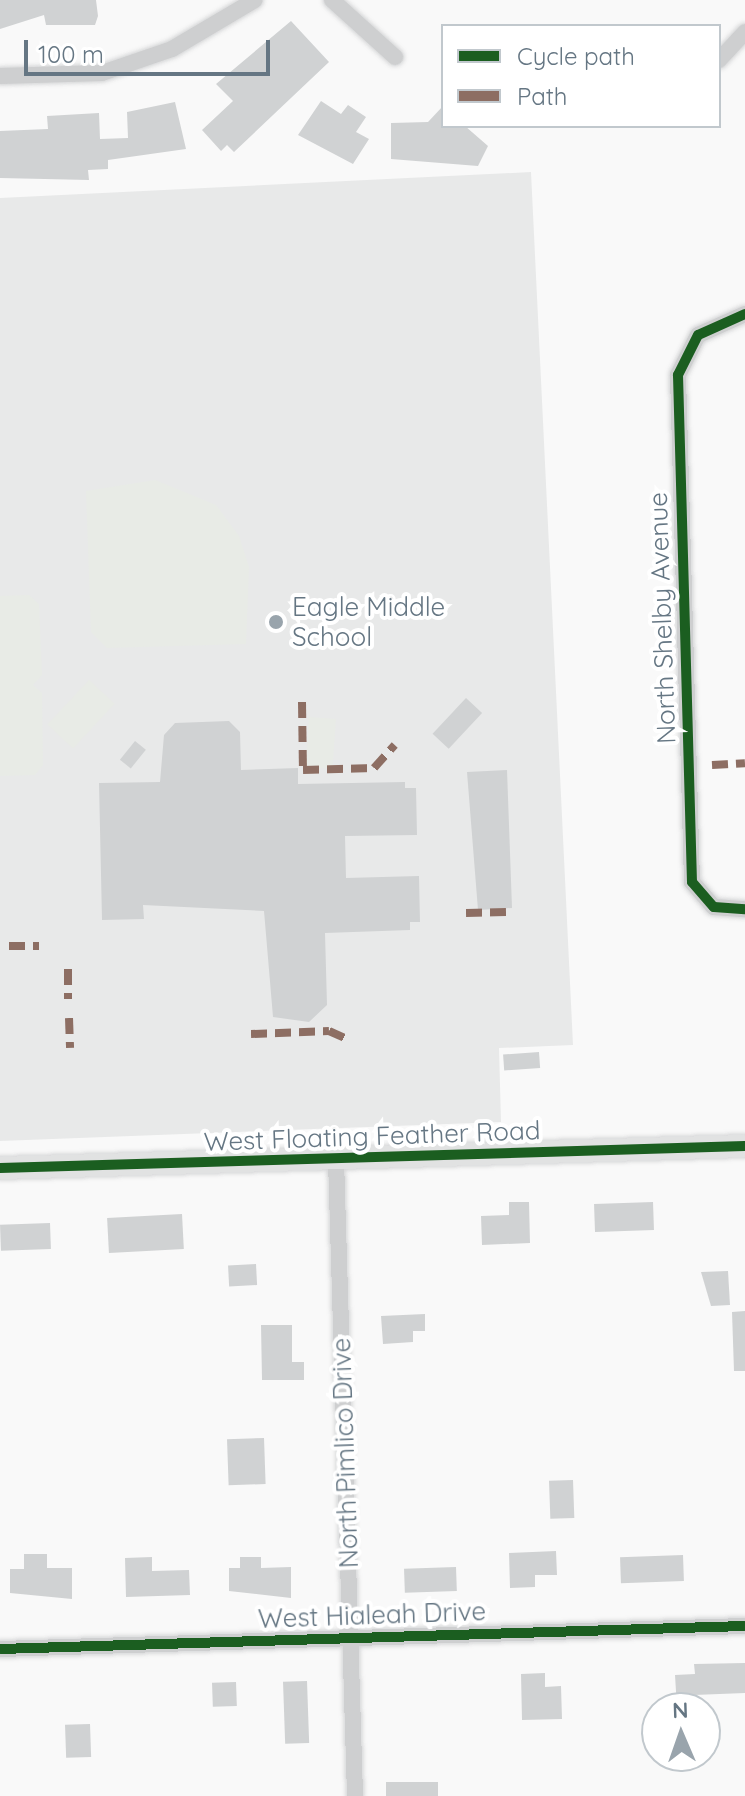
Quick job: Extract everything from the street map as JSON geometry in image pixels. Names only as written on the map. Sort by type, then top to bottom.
[{"type":"main road","name":"West Floating Feather Road","points":[[0,1168],[745,1146]]},
{"type":"street","points":[[0,76],[102,73],[172,49],[255,0]]},
{"type":"street","points":[[332,0],[395,57]]},
{"type":"street","points":[[721,58],[745,32]]},
{"type":"street","name":"North Shelby Avenue","points":[[745,314],[698,335],[678,375],[692,882],[704,902],[745,909]]},
{"type":"street","name":"North Pimlico Drive","points":[[336,1159],[355,1796]]},
{"type":"street","name":"West Hialeah Drive","points":[[0,1649],[745,1626]]},
{"type":"shaded area","name":"Eagle Middle School","points":[[531,172],[573,1045],[499,1048],[501,1122],[0,1141],[0,198]]},
{"type":"shaded area","points":[[155,480],[216,505],[239,536],[249,567],[246,644],[107,648],[91,632],[86,491]]},
{"type":"shaded area","points":[[29,595],[39,604],[42,675],[33,685],[42,693],[43,765],[35,775],[0,776],[0,596]]},
{"type":"shaded area","points":[[89,680],[115,704],[73,748],[47,725]]},
{"type":"shaded area","points":[[309,717],[336,719],[332,769],[306,767]]},
{"type":"building","points":[[0,0],[96,0],[98,16],[95,25],[46,25],[44,15],[0,29]]},
{"type":"building","points":[[291,21],[329,62],[234,152],[227,145],[221,151],[202,130],[233,101],[216,84]]},
{"type":"building","points":[[321,101],[341,114],[348,105],[366,117],[356,132],[369,139],[353,164],[298,135]]},
{"type":"building","points":[[175,102],[186,149],[108,160],[108,169],[88,170],[89,180],[0,178],[0,131],[48,129],[47,116],[99,113],[100,139],[128,138],[127,112]]},
{"type":"building","points":[[441,108],[441,128],[467,128],[488,146],[478,166],[391,159],[391,123],[428,122]]},
{"type":"building","points":[[466,698],[482,713],[449,749],[433,734]]},
{"type":"building","points":[[229,721],[240,732],[241,770],[298,768],[298,784],[405,782],[405,788],[416,788],[417,835],[345,836],[346,878],[419,876],[420,922],[410,922],[410,930],[325,933],[327,1005],[309,1022],[273,1017],[264,911],[143,905],[144,919],[102,920],[99,783],[160,782],[164,735],[175,723]]},
{"type":"building","points":[[135,741],[146,750],[131,768],[120,760]]},
{"type":"building","points":[[507,770],[512,908],[478,910],[467,772]]},
{"type":"building","points":[[539,1052],[540,1068],[504,1070],[503,1055]]},
{"type":"building","points":[[509,1202],[529,1202],[530,1243],[482,1245],[481,1216],[509,1215]]},
{"type":"building","points":[[653,1202],[654,1230],[595,1232],[594,1204]]},
{"type":"building","points":[[182,1214],[184,1249],[109,1253],[107,1218]]},
{"type":"building","points":[[50,1223],[51,1249],[1,1251],[0,1225]]},
{"type":"building","points":[[256,1264],[257,1285],[229,1286],[228,1265]]},
{"type":"building","points":[[728,1271],[730,1305],[711,1306],[701,1272]]},
{"type":"building","points":[[745,1311],[745,1371],[734,1371],[732,1312]]},
{"type":"building","points":[[425,1314],[425,1331],[413,1331],[413,1342],[383,1344],[381,1316]]},
{"type":"building","points":[[261,1325],[292,1325],[292,1362],[304,1362],[304,1380],[262,1380]]},
{"type":"building","points":[[264,1438],[266,1484],[229,1485],[227,1439]]},
{"type":"building","points":[[573,1480],[574,1518],[550,1519],[549,1481]]},
{"type":"building","points":[[556,1551],[557,1575],[535,1575],[535,1587],[510,1588],[509,1553]]},
{"type":"building","points":[[24,1554],[47,1554],[47,1568],[72,1568],[72,1599],[10,1593],[10,1569],[24,1569]]},
{"type":"building","points":[[683,1555],[684,1581],[621,1583],[620,1557]]},
{"type":"building","points":[[152,1557],[152,1571],[189,1570],[190,1595],[126,1597],[125,1558]]},
{"type":"building","points":[[240,1557],[261,1557],[261,1568],[291,1567],[291,1598],[229,1591],[229,1568],[240,1568]]},
{"type":"building","points":[[456,1567],[457,1591],[405,1593],[404,1569]]},
{"type":"building","points":[[745,1663],[745,1693],[676,1692],[675,1675],[695,1674],[694,1664]]},
{"type":"building","points":[[545,1673],[545,1687],[561,1686],[562,1719],[522,1720],[521,1674]]},
{"type":"building","points":[[307,1681],[309,1743],[285,1744],[283,1682]]},
{"type":"building","points":[[236,1682],[237,1706],[213,1707],[212,1683]]},
{"type":"building","points":[[90,1724],[91,1757],[66,1758],[65,1725]]},
{"type":"building","points":[[386,1782],[438,1782],[438,1796],[386,1796]]},
{"type":"marked path","points":[[302,702],[303,770],[374,768],[395,745]]},
{"type":"marked path","points":[[712,765],[745,763]]},
{"type":"marked path","points":[[466,913],[506,912]]},
{"type":"marked path","points":[[9,946],[39,946]]},
{"type":"marked path","points":[[68,969],[68,999]]},
{"type":"marked path","points":[[69,1018],[70,1048]]},
{"type":"marked path","points":[[251,1034],[329,1031],[347,1039]]},
{"type":"cycle path","points":[[745,314],[698,335],[678,375],[692,882],[714,907],[745,909]]},
{"type":"cycle path","points":[[0,1168],[745,1146]]},
{"type":"cycle path","points":[[0,1649],[745,1626]]},
{"type":"place","name":"Eagle Middle School","points":[[276,622]]}]
